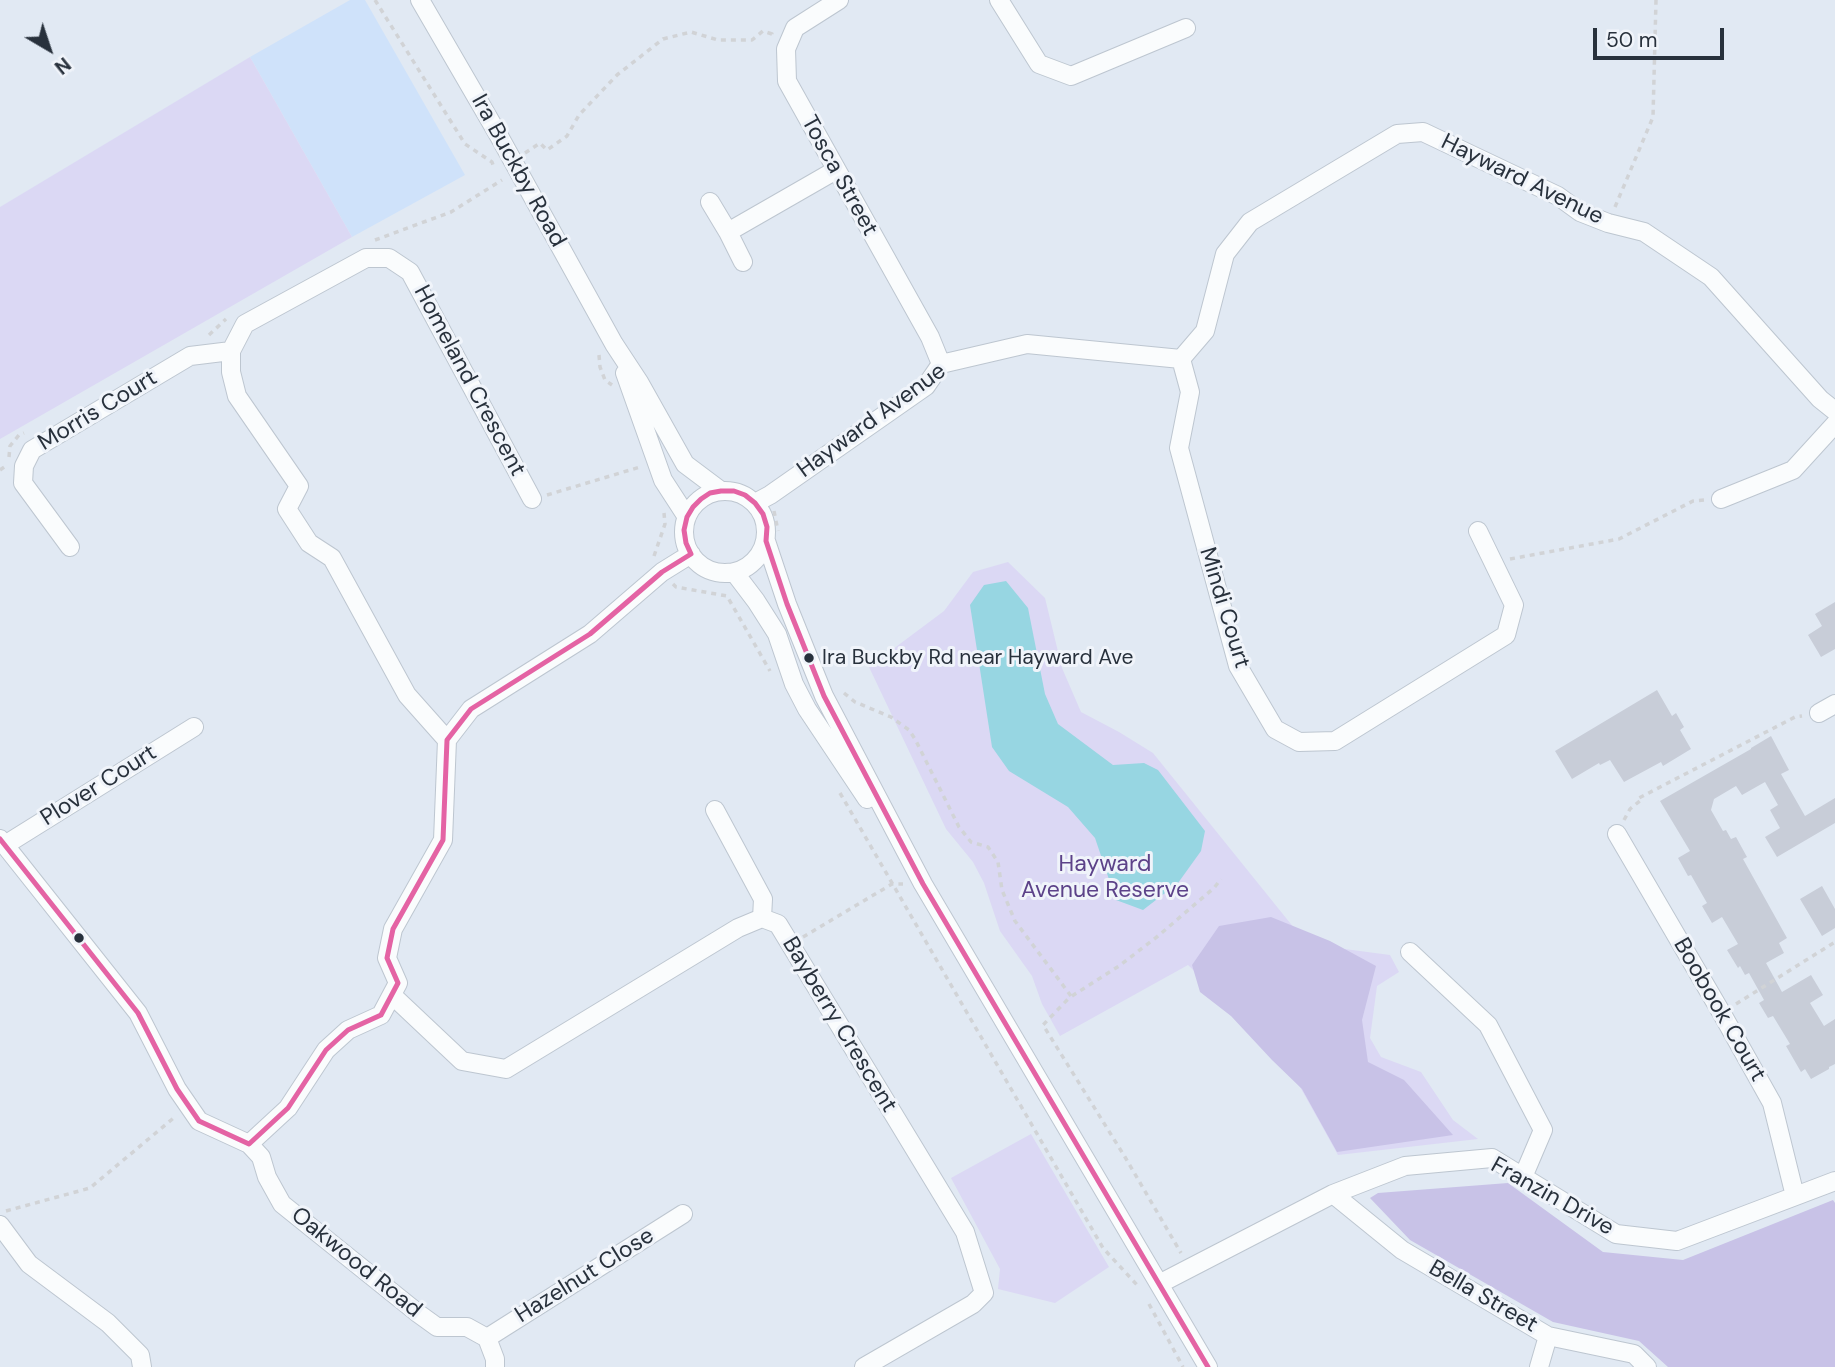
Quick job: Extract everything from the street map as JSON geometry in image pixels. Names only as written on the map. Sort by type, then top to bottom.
[{"type":"street","name":"Ira Buckby Road","points":[[420,0],[614,344],[639,382],[685,464],[721,491]]},
{"type":"street","name":"Tosca Street","points":[[839,0],[795,28],[786,49],[787,81],[930,337],[941,364]]},
{"type":"street","points":[[999,0],[1039,65],[1071,76],[1186,28]]},
{"type":"street","name":"Hayward Avenue","points":[[763,499],[926,386],[941,364],[1027,344],[1181,359],[1205,331],[1225,254],[1250,222],[1397,134],[1423,132],[1558,196],[1580,212],[1608,223],[1644,232],[1711,277],[1820,400],[1835,411]]},
{"type":"street","points":[[728,232],[836,170]]},
{"type":"street","points":[[710,202],[743,262]]},
{"type":"street","name":"Homeland Crescent","points":[[232,351],[245,324],[366,258],[389,258],[410,272],[532,499]]},
{"type":"street","name":"Ira Buckby Road","points":[[614,344],[663,480],[687,517]]},
{"type":"street","points":[[232,351],[231,372],[237,396],[299,486],[287,509],[309,544],[332,558],[407,695],[447,740]]},
{"type":"street","name":"Morris Court","points":[[70,547],[23,483],[24,466],[32,450],[190,356],[232,351]]},
{"type":"street","name":"Mindi Court","points":[[1181,359],[1190,392],[1179,449],[1238,666],[1275,729],[1299,742],[1335,741],[1506,635],[1514,605],[1478,531]]},
{"type":"street","points":[[1721,499],[1793,470],[1835,424]]},
{"type":"street","points":[[772,539],[745,568],[721,573],[699,564],[686,543],[684,530],[693,507],[710,493],[734,491],[763,499],[766,527],[772,539],[804,647],[824,696],[923,884],[1208,1367]]},
{"type":"street","points":[[3,842],[138,1013],[177,1089],[199,1121],[249,1144],[288,1108],[326,1049],[348,1030],[381,1015],[398,983],[387,958],[393,929],[443,839],[447,740],[471,709],[590,634],[662,572],[691,554]]},
{"type":"street","points":[[734,572],[777,634],[794,684],[807,709],[923,884]]},
{"type":"street","points":[[1819,713],[1835,704]]},
{"type":"street","name":"Plover Court","points":[[3,842],[194,727]]},
{"type":"street","points":[[715,810],[763,899],[762,918]]},
{"type":"street","name":"Boobook Court","points":[[1617,834],[1772,1102],[1795,1196]]},
{"type":"street","name":"Bayberry Crescent","points":[[392,995],[462,1061],[506,1069],[738,928],[762,918],[778,924],[965,1233],[984,1293],[973,1304],[864,1367]]},
{"type":"street","points":[[1410,952],[1488,1025],[1544,1130],[1524,1177]]},
{"type":"street","name":"Oakwood Road","points":[[249,1144],[261,1157],[267,1177],[282,1203],[293,1212],[437,1327],[467,1327],[487,1338]]},
{"type":"street","name":"Franzin Drive","points":[[1159,1284],[1333,1194],[1405,1166],[1492,1158],[1616,1234],[1677,1241],[1835,1181]]},
{"type":"street","name":"Bella Street","points":[[1333,1194],[1402,1250],[1548,1336],[1634,1354],[1647,1367]]},
{"type":"street","name":"Hazelnut Close","points":[[487,1338],[683,1214]]},
{"type":"street","points":[[0,1225],[29,1264],[108,1323],[140,1355],[142,1367]]},
{"type":"street","points":[[1539,1367],[1548,1336]]},
{"type":"street","points":[[487,1338],[495,1359],[495,1367]]},
{"type":"path","points":[[376,0],[387,20]]},
{"type":"path","points":[[1608,223],[1653,117],[1656,0]]},
{"type":"path","points":[[513,161],[540,143],[547,150],[567,136],[579,115],[617,75],[663,39],[691,32],[718,40],[752,40],[763,31],[772,34],[771,46]]},
{"type":"path","points":[[532,499],[649,466]]},
{"type":"path","points":[[763,499],[772,539]]},
{"type":"path","points":[[1494,563],[1619,539],[1693,501],[1721,499]]},
{"type":"path","points":[[844,693],[855,702],[891,717],[909,730],[959,827],[971,842],[988,847],[998,862],[1002,890],[1015,921],[1071,996]]},
{"type":"path","points":[[1617,834],[1630,809],[1641,800],[1639,798],[1795,717],[1819,713]]},
{"type":"path","points":[[1190,1268],[1044,1025],[1071,996],[1119,966],[1158,936],[1221,879]]},
{"type":"path","points":[[791,945],[892,884],[923,884]]},
{"type":"path","points":[[1721,1012],[1835,942]]},
{"type":"path","points":[[0,1212],[90,1188],[188,1105]]},
{"type":"shaded area","points":[[350,0],[365,0],[465,175],[352,237],[250,57]]},
{"type":"shaded area","points":[[1006,581],[1028,608],[1045,694],[1058,724],[1113,765],[1144,763],[1158,770],[1205,831],[1201,851],[1178,883],[1143,910],[1116,900],[1095,838],[1068,807],[1009,771],[992,747],[970,605],[984,585]]},
{"type":"shaded area","points":[[1271,917],[1330,941],[1376,966],[1362,1020],[1368,1062],[1404,1080],[1453,1135],[1337,1152],[1302,1089],[1231,1016],[1200,992],[1192,965],[1219,926]]},
{"type":"shaded area","points":[[1508,1183],[1603,1252],[1683,1260],[1833,1200],[1835,1367],[1668,1367],[1639,1341],[1553,1322],[1410,1240],[1370,1198],[1378,1193]]},
{"type":"green space","points":[[250,57],[352,237],[0,439],[0,207]]},
{"type":"green space","name":"Hayward Avenue Reserve","points":[[1008,562],[1045,598],[1062,668],[1081,712],[1153,753],[1307,944],[1390,955],[1399,972],[1377,986],[1370,1038],[1381,1057],[1421,1072],[1453,1120],[1478,1139],[1338,1155],[1284,1058],[1188,965],[1060,1036],[1042,1004],[1032,976],[1000,931],[984,883],[973,862],[946,829],[869,667],[944,611],[973,572]]},
{"type":"green space","points":[[1031,1134],[1109,1267],[1055,1303],[998,1289],[1000,1269],[951,1178]]},
{"type":"building","points":[[1835,602],[1835,649],[1821,657],[1808,635],[1822,626],[1815,614]]},
{"type":"building","points":[[1657,690],[1672,716],[1676,713],[1684,727],[1680,730],[1691,749],[1663,766],[1661,762],[1624,782],[1610,760],[1600,765],[1599,763],[1572,779],[1555,751]]},
{"type":"building","points":[[1771,736],[1789,770],[1781,774],[1805,816],[1835,798],[1835,823],[1777,857],[1765,837],[1780,828],[1770,810],[1778,805],[1765,782],[1742,795],[1736,786],[1714,799],[1711,810],[1723,831],[1726,830],[1731,839],[1736,837],[1747,857],[1743,859],[1787,938],[1779,943],[1784,953],[1766,963],[1782,992],[1811,975],[1823,995],[1810,1003],[1824,1026],[1835,1019],[1835,1064],[1811,1079],[1805,1069],[1801,1072],[1786,1046],[1790,1044],[1773,1016],[1768,1018],[1759,1003],[1764,1000],[1749,973],[1745,975],[1740,966],[1738,968],[1727,950],[1738,944],[1722,917],[1712,923],[1702,906],[1707,903],[1678,858],[1690,851],[1660,801]]},
{"type":"building","points":[[1822,886],[1835,909],[1835,928],[1822,936],[1800,899]]},
{"type":"transit line","points":[[0,839],[138,1013],[177,1089],[199,1121],[249,1144],[288,1108],[326,1050],[348,1030],[381,1015],[398,983],[387,958],[393,929],[443,840],[447,740],[471,709],[590,634],[662,572],[691,554],[684,530],[687,517],[701,499],[710,493],[721,491],[734,491],[745,495],[763,514],[767,527],[766,541],[787,604],[824,696],[923,884],[1208,1367]]},
{"type":"place","name":"Ira Buckby Rd near Hayward Ave","points":[[809,658]]}]
